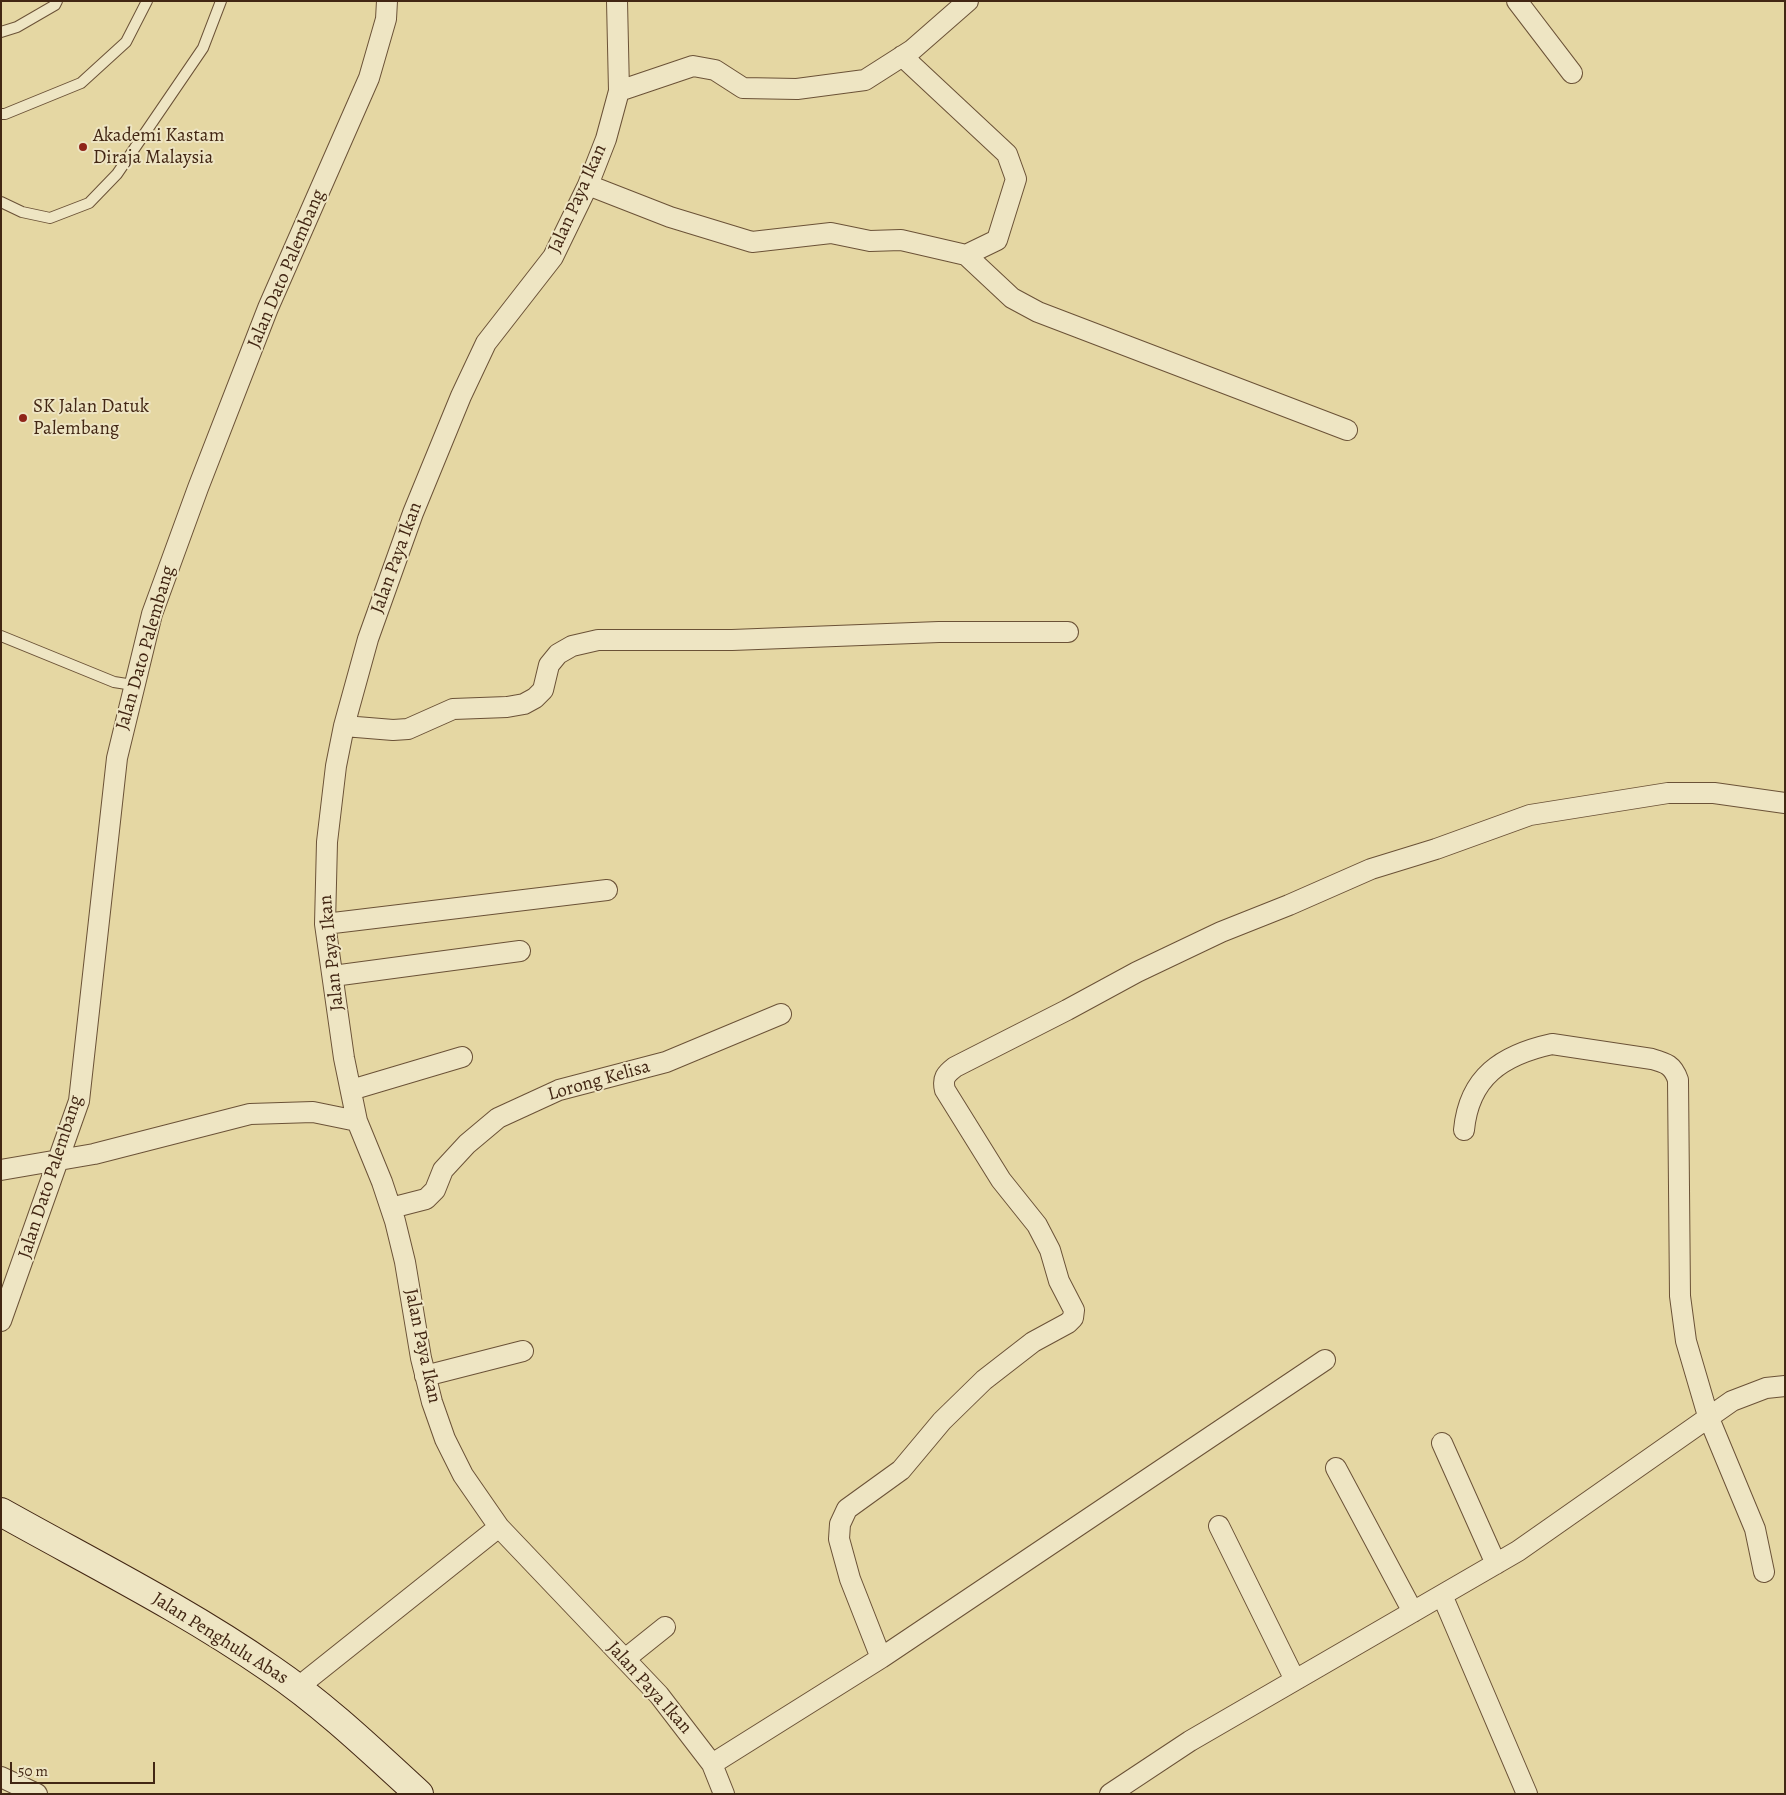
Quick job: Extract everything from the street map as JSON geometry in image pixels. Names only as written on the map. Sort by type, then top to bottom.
[{"type":"main road","name":"Jalan Penghulu Abas","points":[[1,1512],[206,1626],[272,1669],[297,1688],[411,1791]]},
{"type":"street","name":"Jalan Dato Palembang","points":[[1,1321],[79,1101],[117,758],[133,685],[152,614],[268,308],[369,78],[386,19],[388,1]]},
{"type":"street","name":"Jalan Paya Ikan","points":[[617,1],[619,91],[606,139],[588,185],[553,257],[486,343],[461,396],[410,522],[368,639],[344,726],[330,806],[325,880],[325,924],[357,1121],[391,1208],[405,1262],[425,1376],[445,1439],[463,1474],[500,1527],[659,1694],[712,1764],[724,1794]]},
{"type":"street","points":[[619,91],[693,66],[715,70],[743,88],[797,89],[865,80],[902,56],[968,1]]},
{"type":"street","points":[[1516,1],[1572,73]]},
{"type":"street","points":[[902,56],[1007,154],[1016,179],[997,240],[966,255]]},
{"type":"street","points":[[588,185],[670,217],[752,242],[831,233],[870,241],[901,240],[966,255],[1012,298],[1038,312],[1347,430]]},
{"type":"street","points":[[344,726],[393,730],[408,729],[453,710],[524,704],[535,698],[543,690],[549,665],[558,654],[572,646],[598,640],[732,640],[938,632],[1068,632]]},
{"type":"street","points":[[882,1658],[850,1579],[839,1539],[840,1524],[847,1509],[901,1470],[942,1421],[984,1380],[1033,1342],[1068,1323],[1073,1318],[1074,1310],[1059,1281],[1050,1250],[1037,1224],[1001,1180],[945,1090],[943,1082],[946,1074],[955,1067],[1068,1010],[1137,972],[1221,932],[1290,905],[1371,869],[1436,849],[1530,815],[1668,793],[1714,793],[1785,803]]},
{"type":"street","points":[[325,924],[607,890]]},
{"type":"street","points":[[333,976],[520,951]]},
{"type":"street","name":"Lorong Kelisa","points":[[391,1208],[426,1199],[435,1190],[443,1170],[449,1163],[467,1144],[498,1118],[559,1090],[666,1062],[781,1014]]},
{"type":"street","points":[[1464,1130],[1466,1110],[1473,1091],[1485,1076],[1500,1065],[1536,1048],[1552,1044],[1652,1058],[1666,1063],[1675,1069],[1678,1080],[1680,1296],[1686,1341],[1708,1416],[1755,1529],[1764,1572]]},
{"type":"street","points":[[351,1090],[462,1058]]},
{"type":"street","points":[[1,1170],[59,1160],[250,1114],[313,1112],[357,1121]]},
{"type":"street","points":[[425,1376],[523,1351]]},
{"type":"street","points":[[712,1764],[882,1658],[1325,1360]]},
{"type":"street","points":[[1110,1794],[1190,1741],[1518,1551],[1732,1401],[1766,1388],[1785,1386]]},
{"type":"street","points":[[1442,1442],[1496,1564]]},
{"type":"street","points":[[1336,1468],[1413,1612]]},
{"type":"street","points":[[1219,1526],[1296,1680]]},
{"type":"street","points":[[297,1688],[500,1527]]},
{"type":"street","points":[[1442,1595],[1527,1794]]},
{"type":"street","points":[[625,1659],[664,1627]]},
{"type":"street","points":[[1,1777],[37,1794]]},
{"type":"lane","points":[[1,32],[17,27],[55,5],[57,1]]},
{"type":"lane","points":[[1,114],[81,83],[126,42],[147,1]]},
{"type":"lane","points":[[1,202],[22,212],[50,218],[89,203],[117,174],[203,48],[221,1]]},
{"type":"lane","points":[[1,636],[114,682],[133,685]]},
{"type":"place","name":"Akademi Kastam Diraja Malaysia","points":[[83,147]]},
{"type":"place","name":"SK Jalan Datuk Palembang","points":[[23,418]]}]
